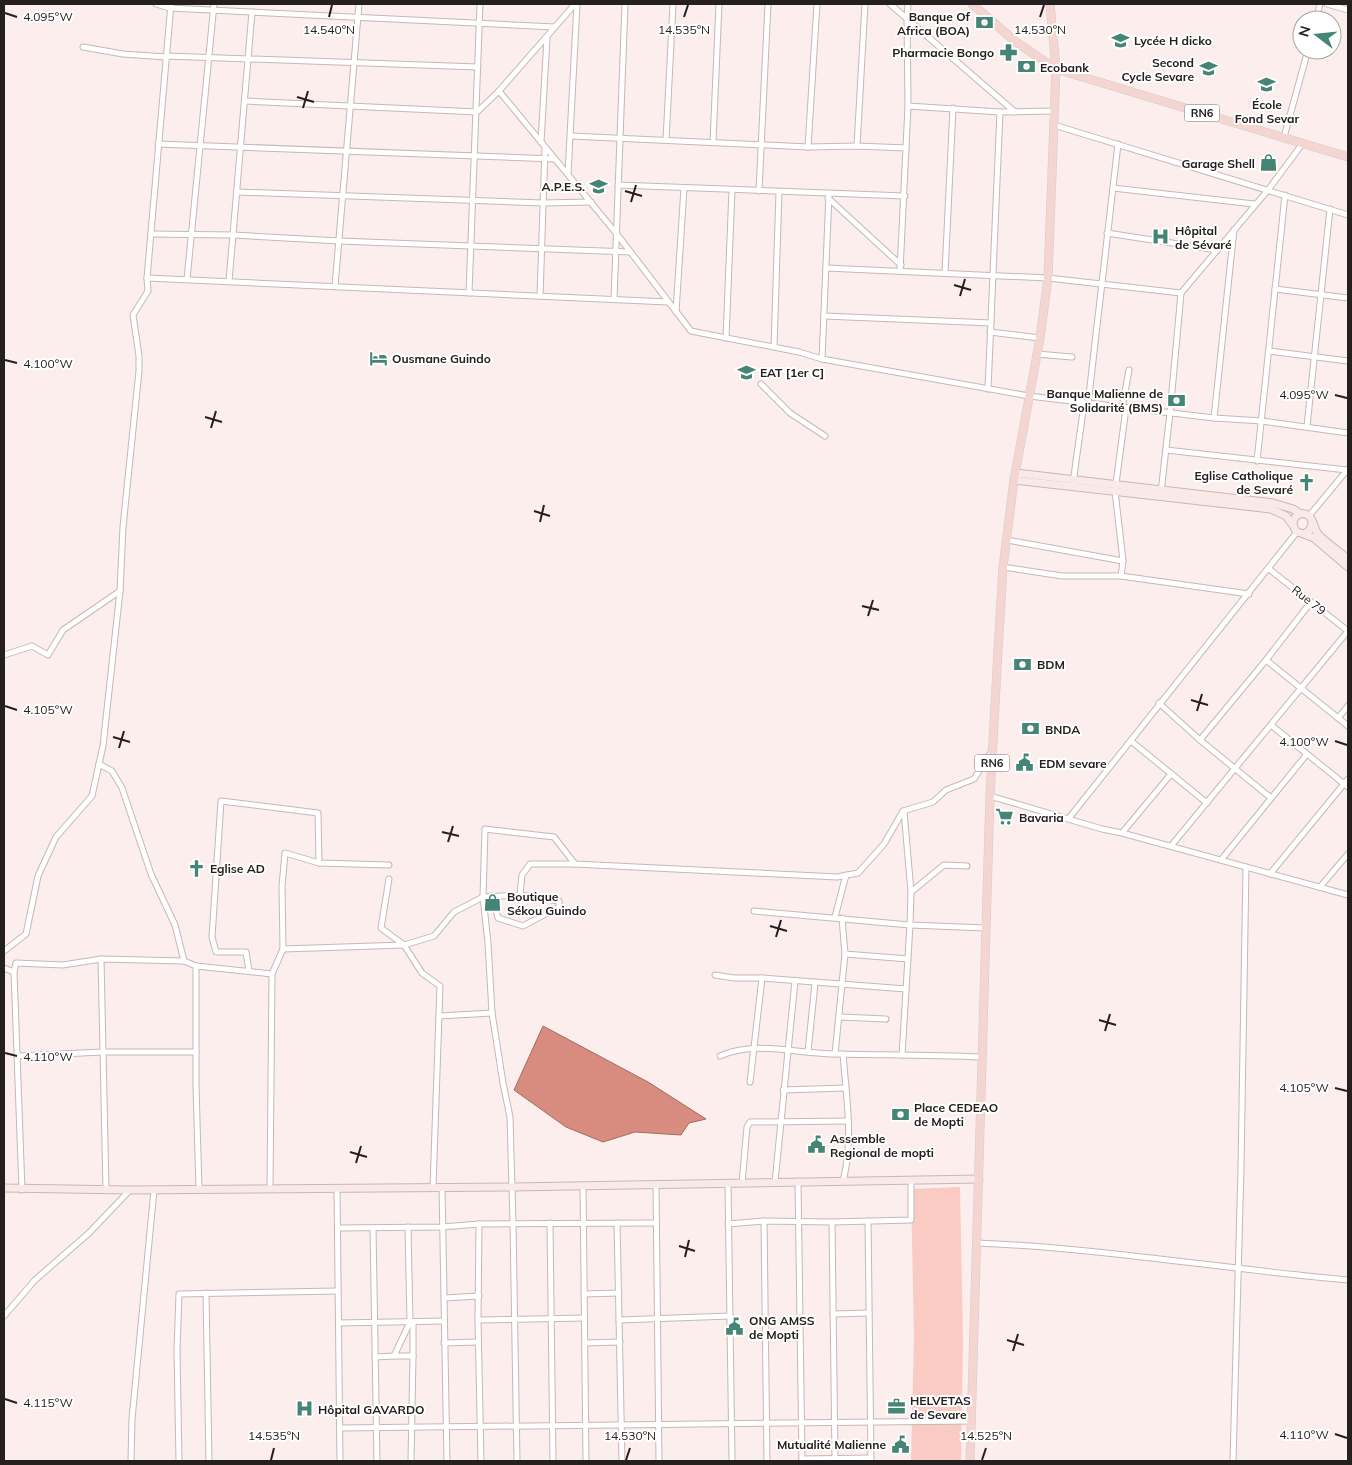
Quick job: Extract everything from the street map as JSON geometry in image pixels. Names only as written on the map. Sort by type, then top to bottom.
[{"type":"main road","points":[[972,4],[1016,42],[1056,69]]},
{"type":"main road","points":[[1050,4],[1056,69]]},
{"type":"main road","name":"RN6","points":[[970,1461],[992,750],[1007,540],[1015,477],[1040,338],[1048,278],[1056,69],[1348,157]]},
{"type":"street","points":[[156,4],[214,10],[555,27]]},
{"type":"street","points":[[186,279],[214,4]]},
{"type":"street","points":[[335,286],[359,4]]},
{"type":"street","points":[[469,293],[480,4]]},
{"type":"street","points":[[245,101],[477,112],[499,91],[576,4]]},
{"type":"street","points":[[568,174],[576,4]]},
{"type":"street","points":[[614,299],[626,4]]},
{"type":"street","points":[[666,140],[673,4]]},
{"type":"street","points":[[713,142],[719,4]]},
{"type":"street","points":[[758,191],[768,4]]},
{"type":"street","points":[[808,146],[817,4]]},
{"type":"street","points":[[857,146],[865,4]]},
{"type":"street","points":[[890,4],[1015,112]]},
{"type":"street","points":[[900,268],[908,106],[908,4]]},
{"type":"street","points":[[1326,4],[1348,10]]},
{"type":"street","points":[[4,951],[26,934],[38,876],[56,837],[92,796],[103,746],[120,592],[123,526],[139,371],[139,356],[133,315],[148,291],[147,278],[170,6]]},
{"type":"street","points":[[229,281],[252,12]]},
{"type":"street","points":[[541,142],[547,38]]},
{"type":"street","points":[[82,47],[123,54],[478,66]]},
{"type":"street","points":[[1284,138],[1305,60]]},
{"type":"street","points":[[499,91],[616,233],[691,331],[774,347],[822,359],[1029,396],[1086,404],[1214,418],[1262,421],[1348,432]]},
{"type":"street","points":[[908,106],[1000,112],[1054,110]]},
{"type":"street","points":[[945,273],[953,108]]},
{"type":"street","points":[[988,389],[1000,112]]},
{"type":"street","points":[[1054,125],[1348,215]]},
{"type":"street","points":[[571,136],[808,146],[906,148]]},
{"type":"street","points":[[1161,494],[1181,293],[1254,204],[1268,190],[1303,142]]},
{"type":"street","points":[[158,144],[555,159]]},
{"type":"street","points":[[1073,483],[1102,284],[1118,144]]},
{"type":"street","points":[[540,296],[545,148]]},
{"type":"street","points":[[618,185],[828,196],[905,196]]},
{"type":"street","points":[[676,313],[684,188]]},
{"type":"street","points":[[1113,188],[1254,204]]},
{"type":"street","points":[[726,338],[732,190]]},
{"type":"street","points":[[237,192],[543,203],[591,202]]},
{"type":"street","points":[[774,347],[779,192]]},
{"type":"street","points":[[1257,462],[1285,195]]},
{"type":"street","points":[[828,196],[900,268]]},
{"type":"street","points":[[822,359],[828,196]]},
{"type":"street","points":[[1307,426],[1330,209]]},
{"type":"street","points":[[1214,418],[1234,230]]},
{"type":"street","points":[[1108,233],[1217,250]]},
{"type":"street","points":[[151,234],[234,235],[338,241],[630,252]]},
{"type":"street","points":[[826,268],[900,268],[945,273],[994,274],[1181,293]]},
{"type":"street","points":[[147,278],[668,302]]},
{"type":"street","points":[[1275,289],[1348,298]]},
{"type":"street","points":[[824,316],[991,323]]},
{"type":"street","points":[[990,332],[1040,338]]},
{"type":"street","points":[[1269,351],[1348,360]]},
{"type":"street","points":[[1037,354],[1072,357]]},
{"type":"street","points":[[1121,576],[1123,561],[1116,488],[1129,370]]},
{"type":"street","points":[[761,384],[790,414],[825,436]]},
{"type":"street","points":[[1166,450],[1257,462],[1348,470]]},
{"type":"street","points":[[1298,530],[1310,530],[1308,518],[1348,470]]},
{"type":"street","points":[[1015,477],[1116,488],[1271,509],[1286,516],[1298,530],[1314,538],[1347,560]]},
{"type":"street","points":[[1161,494],[1274,503],[1292,509],[1308,518],[1317,533],[1347,560]]},
{"type":"street","points":[[1298,530],[1295,518],[1308,518]]},
{"type":"street","points":[[1069,818],[1298,530]]},
{"type":"street","points":[[1007,540],[1123,561]]},
{"type":"street","points":[[1004,567],[1062,576],[1121,576],[1249,594]]},
{"type":"street","name":"Rue 79","points":[[1269,568],[1348,631]]},
{"type":"street","points":[[4,655],[32,646],[48,655],[63,630],[120,592]]},
{"type":"street","points":[[1200,740],[1311,602]]},
{"type":"street","points":[[1171,846],[1348,631]]},
{"type":"street","points":[[1266,660],[1348,726]]},
{"type":"street","points":[[1159,703],[1200,740],[1272,798]]},
{"type":"street","points":[[1338,718],[1348,706]]},
{"type":"street","points":[[1270,874],[1347,783],[1271,725]]},
{"type":"street","points":[[1131,741],[1207,803]]},
{"type":"street","points":[[520,895],[522,875],[530,864],[575,864],[837,877],[858,873],[884,844],[904,811],[933,802],[946,790],[974,779],[992,750]]},
{"type":"street","points":[[1221,860],[1307,754]]},
{"type":"street","points":[[99,764],[112,772],[122,788],[151,874],[176,925],[184,961]]},
{"type":"street","points":[[1122,833],[1172,774]]},
{"type":"street","points":[[990,796],[1102,829],[1348,895]]},
{"type":"street","points":[[250,972],[246,952],[216,952],[212,937],[221,801],[318,813],[319,863]]},
{"type":"street","points":[[902,1055],[911,892],[904,811]]},
{"type":"street","points":[[517,1461],[510,1117],[502,1083],[492,1013],[483,897],[485,829],[554,837],[575,864]]},
{"type":"street","points":[[270,1188],[272,974],[283,949],[282,886],[285,853],[319,863],[389,865]]},
{"type":"street","points":[[1320,887],[1348,854]]},
{"type":"street","points":[[911,892],[944,865],[967,866]]},
{"type":"street","points":[[1233,1461],[1244,1038],[1246,867]]},
{"type":"street","points":[[834,917],[846,875]]},
{"type":"street","points":[[389,879],[381,928],[404,945],[422,973],[440,986],[433,1187]]},
{"type":"street","points":[[283,949],[404,945],[434,936],[454,912],[483,897],[492,896],[520,895],[559,901],[559,907],[523,926],[498,918],[492,896]]},
{"type":"street","points":[[754,911],[910,925],[985,928]]},
{"type":"street","points":[[835,1054],[845,954],[842,918]]},
{"type":"street","points":[[845,954],[908,959]]},
{"type":"street","points":[[101,959],[106,1190]]},
{"type":"street","points":[[22,1190],[14,972],[16,963],[63,965],[101,959],[184,961],[196,966],[272,974]]},
{"type":"street","points":[[196,966],[199,1189]]},
{"type":"street","points":[[4,968],[14,972]]},
{"type":"street","points":[[715,975],[734,978],[762,978],[906,989]]},
{"type":"street","points":[[750,1082],[762,978]]},
{"type":"street","points":[[775,1182],[794,981]]},
{"type":"street","points":[[808,1052],[815,983]]},
{"type":"street","points":[[439,1016],[492,1013]]},
{"type":"street","points":[[840,1017],[886,1019]]},
{"type":"street","points":[[720,1056],[733,1050],[772,1048],[835,1054],[981,1057]]},
{"type":"street","points":[[17,1056],[103,1052],[196,1052]]},
{"type":"street","points":[[843,1181],[847,1166],[848,1121],[844,1054]]},
{"type":"street","points":[[783,1090],[846,1088]]},
{"type":"street","points":[[742,1183],[748,1125],[754,1121],[848,1121]]},
{"type":"street","points":[[4,1188],[22,1190],[154,1190],[512,1187],[979,1179]]},
{"type":"street","points":[[728,1224],[764,1221],[911,1220],[911,1180]]},
{"type":"street","points":[[798,1182],[802,1460],[870,1460],[868,1221]]},
{"type":"street","points":[[728,1183],[732,1461]]},
{"type":"street","points":[[656,1184],[659,1461]]},
{"type":"street","points":[[583,1185],[586,1461]]},
{"type":"street","points":[[442,1187],[447,1461]]},
{"type":"street","points":[[337,1188],[340,1461]]},
{"type":"street","points":[[4,1316],[35,1280],[90,1233],[130,1190]]},
{"type":"street","points":[[131,1461],[133,1410],[154,1190]]},
{"type":"street","points":[[764,1221],[767,1461]]},
{"type":"street","points":[[832,1222],[835,1459]]},
{"type":"street","points":[[618,1223],[622,1461]]},
{"type":"street","points":[[338,1228],[442,1227],[479,1224],[656,1223]]},
{"type":"street","points":[[479,1224],[480,1296],[478,1342],[481,1461]]},
{"type":"street","points":[[550,1224],[553,1461]]},
{"type":"street","points":[[408,1227],[413,1356],[411,1461]]},
{"type":"street","points":[[373,1228],[377,1461]]},
{"type":"street","points":[[977,1243],[1037,1245],[1348,1280]]},
{"type":"street","points":[[179,1461],[177,1350],[179,1294],[338,1291]]},
{"type":"street","points":[[206,1293],[209,1461]]},
{"type":"street","points":[[584,1294],[619,1293]]},
{"type":"street","points":[[444,1298],[480,1296]]},
{"type":"street","points":[[833,1314],[869,1313]]},
{"type":"street","points":[[619,1320],[730,1316]]},
{"type":"street","points":[[478,1320],[584,1318]]},
{"type":"street","points":[[339,1323],[444,1321]]},
{"type":"street","points":[[394,1356],[411,1322]]},
{"type":"street","points":[[444,1343],[478,1342]]},
{"type":"street","points":[[585,1343],[620,1342]]},
{"type":"street","points":[[375,1357],[413,1356]]},
{"type":"street","points":[[340,1428],[971,1422]]},
{"type":"shaded area","points":[[543,1026],[648,1082],[706,1119],[689,1123],[681,1135],[635,1132],[603,1142],[566,1127],[514,1090]]},
{"type":"shaded area","points":[[960,1187],[963,1341],[961,1461],[911,1461],[914,1337],[911,1189]]},
{"type":"place","name":"Banque Of Africa (BOA)","points":[[984,23]]},
{"type":"place","name":"Lycée H dicko","points":[[1120,40]]},
{"type":"place","name":"Pharmacie Bongo","points":[[1008,52]]},
{"type":"place","name":"Ecobank","points":[[1026,67]]},
{"type":"place","name":"Second Cycle Sevare","points":[[1208,69]]},
{"type":"place","name":"École Fond Sevar","points":[[1267,85]]},
{"type":"place","name":"Garage Shell","points":[[1269,163]]},
{"type":"place","name":"A.P.E.S.","points":[[599,186]]},
{"type":"place","name":"Hôpital de Sévaré","points":[[1161,237]]},
{"type":"place","name":"Ousmane Guindo","points":[[378,358]]},
{"type":"place","name":"EAT [1er C]","points":[[746,372]]},
{"type":"place","name":"Banque Malienne de Solidarité (BMS)","points":[[1177,400]]},
{"type":"place","name":"Eglise Catholique de Sevaré","points":[[1307,482]]},
{"type":"place","name":"BDM","points":[[1023,664]]},
{"type":"place","name":"BNDA","points":[[1031,729]]},
{"type":"place","name":"EDM sevare","points":[[1025,763]]},
{"type":"place","name":"Bavaria","points":[[1005,817]]},
{"type":"place","name":"Eglise AD","points":[[196,868]]},
{"type":"place","name":"Boutique Sékou Guindo","points":[[493,903]]},
{"type":"place","name":"Place CEDEAO de Mopti","points":[[900,1114]]},
{"type":"place","name":"Assemble Regional de mopti","points":[[816,1145]]},
{"type":"place","name":"ONG AMSS de Mopti","points":[[735,1327]]},
{"type":"place","name":"HELVETAS de Sevare","points":[[896,1407]]},
{"type":"place","name":"Hôpital GAVARDO","points":[[304,1409]]},
{"type":"place","name":"Mutualité Malienne","points":[[900,1444]]}]
